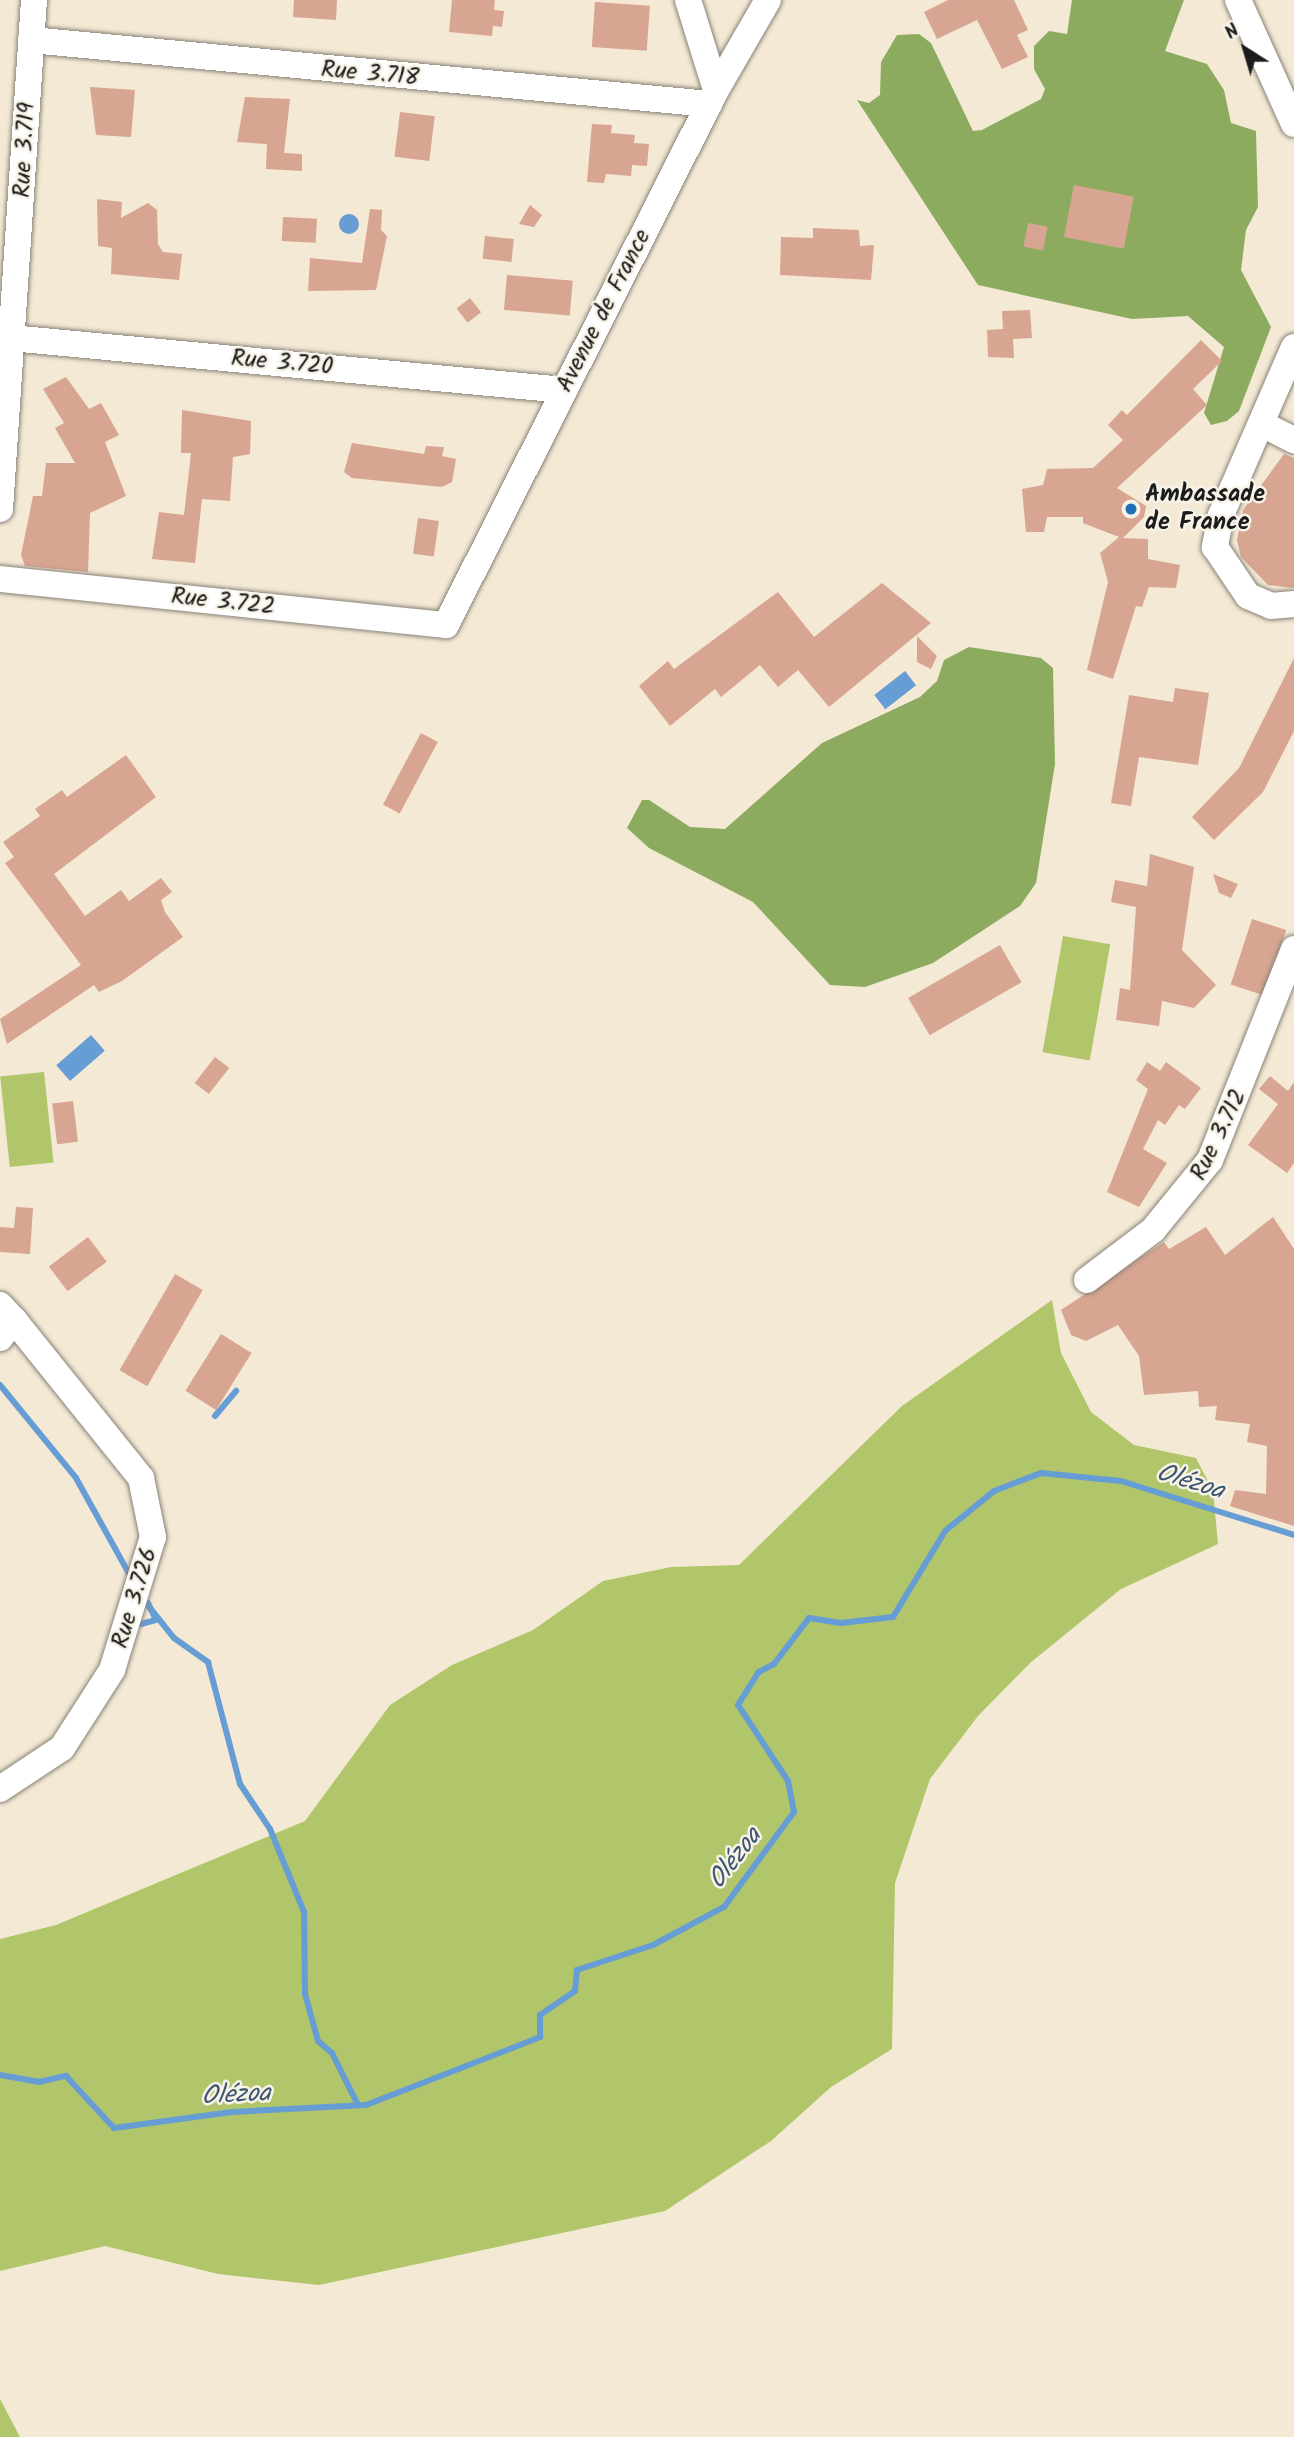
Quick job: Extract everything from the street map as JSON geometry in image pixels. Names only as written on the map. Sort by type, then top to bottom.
[{"type":"street","name":"Rue 3.719","points":[[0,509],[7,337],[34,0]]},
{"type":"street","points":[[688,0],[712,97]]},
{"type":"street","name":"Avenue de France","points":[[446,625],[712,97],[768,0]]},
{"type":"street","points":[[1238,0],[1294,124]]},
{"type":"street","name":"Rue 3.718","points":[[31,40],[712,97]]},
{"type":"street","name":"Rue 3.720","points":[[7,337],[564,390]]},
{"type":"street","points":[[1294,347],[1264,425],[1220,515],[1215,547],[1248,596],[1270,606],[1294,604]]},
{"type":"street","points":[[1264,425],[1294,440]]},
{"type":"street","name":"Rue 3.722","points":[[0,579],[446,625]]},
{"type":"street","name":"Rue 3.712","points":[[1087,1280],[1153,1230],[1210,1160],[1294,949]]},
{"type":"street","name":"Rue 3.726","points":[[0,1789],[62,1748],[112,1670],[153,1537],[141,1478],[5,1321]]},
{"type":"green space","points":[[1072,0],[1184,0],[1165,51],[1207,64],[1224,90],[1231,123],[1256,131],[1258,207],[1246,230],[1241,270],[1271,327],[1239,411],[1227,421],[1211,425],[1204,413],[1224,347],[1188,316],[1132,319],[978,285],[857,100],[869,103],[880,95],[881,62],[897,35],[919,34],[931,43],[973,131],[982,130],[1041,99],[1045,89],[1034,69],[1034,46],[1049,31],[1067,34]]},
{"type":"green space","points":[[969,647],[1041,658],[1053,668],[1055,764],[1036,883],[1020,906],[933,963],[865,987],[830,985],[753,902],[649,848],[627,828],[642,800],[649,800],[690,827],[725,829],[822,743],[920,697],[937,681],[944,660]]},
{"type":"green space","points":[[1063,936],[1110,944],[1090,1061],[1043,1052]]},
{"type":"green space","points":[[44,1072],[54,1163],[10,1167],[0,1077]]},
{"type":"green space","points":[[1052,1300],[1061,1353],[1091,1412],[1134,1445],[1196,1458],[1213,1491],[1218,1544],[1121,1589],[1030,1663],[978,1716],[930,1779],[895,1883],[892,2049],[831,2087],[771,2141],[665,2211],[319,2285],[218,2274],[105,2246],[0,2271],[0,1939],[56,1925],[305,1821],[390,1705],[452,1665],[533,1630],[603,1581],[671,1567],[739,1565],[902,1406]]},
{"type":"green space","points":[[0,2399],[20,2437],[0,2437]]},
{"type":"water","points":[[349,214],[356,217],[359,224],[356,231],[349,234],[342,231],[339,224],[342,217]]},
{"type":"water","points":[[905,671],[916,685],[885,709],[874,695]]},
{"type":"water","points":[[91,1035],[105,1051],[70,1081],[56,1065]]},
{"type":"building","points":[[294,0],[337,0],[336,20],[293,17]]},
{"type":"building","points":[[452,0],[495,0],[494,10],[504,11],[502,27],[493,26],[492,36],[449,32]]},
{"type":"building","points":[[948,0],[1014,0],[1028,30],[1017,35],[1028,57],[1002,69],[977,20],[937,39],[924,12]]},
{"type":"building","points":[[595,2],[650,6],[647,51],[592,47]]},
{"type":"building","points":[[90,87],[135,90],[131,137],[96,135]]},
{"type":"building","points":[[245,97],[290,99],[284,153],[302,154],[302,171],[266,169],[267,144],[237,142]]},
{"type":"building","points":[[400,112],[435,116],[429,161],[395,157]]},
{"type":"building","points":[[592,124],[612,125],[611,133],[635,135],[634,143],[649,144],[647,166],[632,165],[631,176],[606,174],[604,183],[587,182]]},
{"type":"building","points":[[1074,185],[1134,197],[1124,249],[1064,237]]},
{"type":"building","points":[[97,199],[122,202],[121,218],[148,203],[157,210],[158,244],[163,252],[182,254],[179,280],[111,274],[112,248],[98,246]]},
{"type":"building","points":[[530,205],[542,215],[534,227],[519,224]]},
{"type":"building","points":[[370,209],[382,210],[381,230],[387,236],[376,290],[308,291],[310,258],[362,263]]},
{"type":"building","points":[[283,217],[317,219],[316,243],[282,241]]},
{"type":"building","points":[[1028,223],[1048,227],[1043,250],[1023,247]]},
{"type":"building","points":[[813,228],[859,230],[860,246],[874,245],[871,280],[780,275],[781,237],[813,238]]},
{"type":"building","points":[[485,236],[514,239],[511,262],[483,259]]},
{"type":"building","points":[[507,275],[573,281],[570,316],[504,310]]},
{"type":"building","points":[[470,298],[481,312],[468,323],[457,308]]},
{"type":"building","points":[[1030,310],[1032,338],[1013,339],[1014,358],[988,357],[987,330],[1003,329],[1002,311]]},
{"type":"building","points":[[1201,340],[1222,361],[1193,389],[1207,405],[1117,488],[1146,506],[1144,517],[1123,538],[1148,539],[1148,559],[1180,565],[1176,588],[1149,587],[1142,607],[1136,606],[1113,679],[1087,670],[1108,582],[1100,553],[1119,537],[1083,523],[1083,517],[1047,517],[1044,532],[1026,532],[1022,489],[1043,485],[1047,469],[1093,468],[1123,440],[1108,425],[1122,410],[1127,415]]},
{"type":"building","points":[[66,377],[89,409],[101,403],[119,435],[105,442],[126,496],[90,513],[88,572],[25,566],[21,555],[33,496],[42,496],[46,463],[75,463],[55,428],[64,423],[43,389]]},
{"type":"building","points":[[182,410],[251,421],[250,454],[233,457],[230,501],[202,499],[195,563],[152,559],[159,512],[184,515],[191,453],[181,453]]},
{"type":"building","points":[[352,443],[424,454],[426,446],[444,447],[442,456],[456,459],[452,482],[442,487],[352,478],[344,472]]},
{"type":"building","points":[[1284,454],[1294,458],[1294,588],[1268,585],[1241,557],[1237,540],[1243,510]]},
{"type":"building","points":[[418,518],[439,521],[434,557],[413,554]]},
{"type":"building","points":[[882,583],[931,623],[829,707],[798,670],[778,687],[760,665],[721,697],[715,689],[670,726],[639,686],[668,661],[674,669],[778,592],[814,637]]},
{"type":"building","points":[[917,636],[937,656],[931,669],[917,662]]},
{"type":"building","points":[[1294,658],[1294,731],[1263,792],[1214,840],[1192,817],[1239,768]]},
{"type":"building","points":[[1175,688],[1209,693],[1198,765],[1139,757],[1131,806],[1111,803],[1129,695],[1173,702]]},
{"type":"building","points":[[421,733],[438,742],[400,813],[383,805]]},
{"type":"building","points":[[126,755],[156,797],[54,874],[85,916],[121,890],[129,901],[161,878],[172,892],[161,900],[165,912],[183,937],[122,981],[99,992],[94,985],[7,1044],[0,1019],[81,965],[5,863],[14,857],[3,842],[40,816],[35,809],[62,790],[67,797]]},
{"type":"building","points":[[1150,854],[1194,867],[1182,950],[1216,985],[1194,1008],[1162,1001],[1159,1026],[1116,1020],[1120,988],[1130,990],[1136,907],[1111,902],[1115,880],[1147,886]]},
{"type":"building","points":[[1213,874],[1238,884],[1231,898],[1219,893]]},
{"type":"building","points":[[1252,919],[1286,930],[1265,996],[1231,985]]},
{"type":"building","points":[[1000,945],[1022,982],[930,1035],[908,998]]},
{"type":"building","points":[[215,1057],[229,1068],[209,1094],[195,1083]]},
{"type":"building","points":[[1147,1062],[1160,1071],[1166,1062],[1201,1088],[1185,1109],[1179,1105],[1165,1125],[1158,1120],[1143,1149],[1167,1163],[1139,1207],[1107,1192],[1148,1089],[1136,1080]]},
{"type":"building","points":[[1270,1076],[1288,1091],[1294,1082],[1294,1163],[1287,1173],[1248,1145],[1278,1104],[1259,1089]]},
{"type":"building","points":[[73,1101],[78,1142],[57,1144],[52,1104]]},
{"type":"building","points":[[16,1207],[33,1208],[30,1254],[0,1252],[0,1227],[14,1228]]},
{"type":"building","points":[[1273,1217],[1294,1249],[1294,1526],[1230,1506],[1235,1490],[1266,1494],[1267,1446],[1247,1442],[1250,1424],[1215,1420],[1217,1406],[1199,1407],[1198,1391],[1144,1395],[1139,1356],[1118,1325],[1086,1341],[1071,1335],[1061,1310],[1164,1242],[1169,1249],[1206,1227],[1225,1255]]},
{"type":"building","points":[[88,1237],[107,1262],[68,1291],[49,1266]]},
{"type":"building","points":[[175,1274],[203,1290],[147,1386],[120,1370]]},
{"type":"building","points":[[221,1334],[252,1353],[216,1410],[185,1391]]},
{"type":"waterway","points":[[0,1385],[76,1478],[132,1579]]},
{"type":"waterway","points":[[215,1416],[236,1391]]},
{"type":"waterway","name":"Olézoa","points":[[0,2075],[39,2082],[66,2076],[114,2128],[232,2112],[366,2105],[540,2037],[540,2015],[575,1991],[577,1970],[653,1945],[724,1907],[794,1812],[788,1781],[738,1705],[759,1672],[774,1664],[809,1618],[841,1623],[893,1617],[945,1531],[994,1491],[1041,1473],[1121,1481],[1294,1535]]},
{"type":"waterway","points":[[142,1598],[174,1638],[208,1662],[240,1784],[270,1829],[304,1912],[305,1994],[318,2041],[332,2053],[358,2105]]},
{"type":"waterway","points":[[141,1624],[156,1620],[148,1603]]},
{"type":"place","name":"Ambassade de France","points":[[1131,509]]}]
